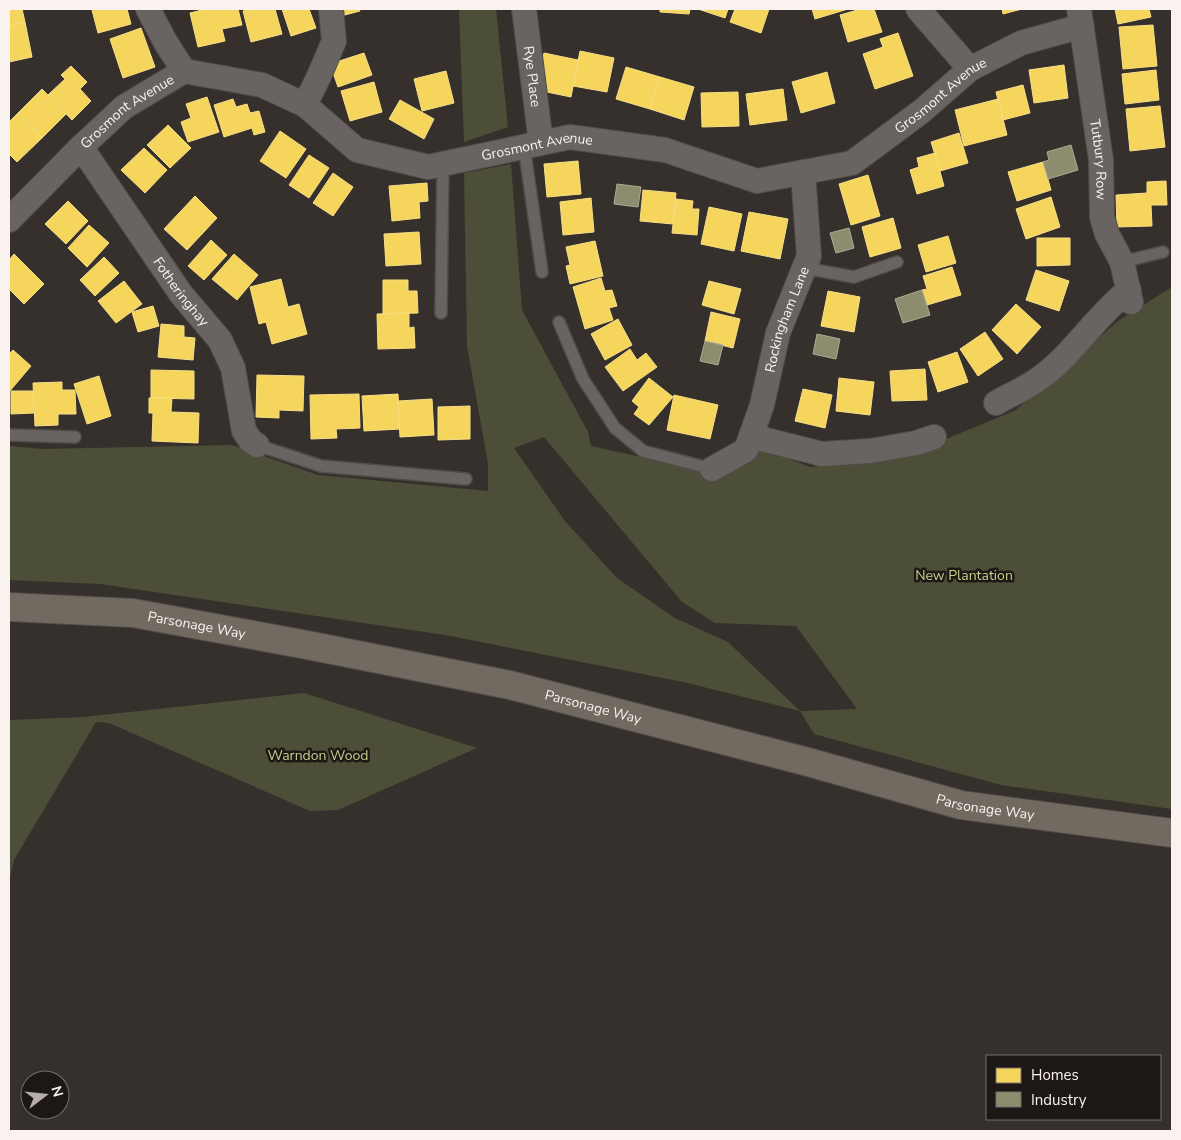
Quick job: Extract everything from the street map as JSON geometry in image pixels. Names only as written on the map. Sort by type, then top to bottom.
[{"type":"main road","name":"Parsonage Way","points":[[9,607],[133,613],[302,644],[510,685],[808,762],[961,805],[1172,833]]},
{"type":"street","points":[[148,9],[166,43],[184,71]]},
{"type":"street","points":[[305,105],[320,76],[334,41],[331,9]]},
{"type":"street","name":"Rye Place","points":[[524,9],[532,145]]},
{"type":"street","points":[[918,9],[970,69]]},
{"type":"street","name":"Grosmont Avenue","points":[[9,220],[81,147],[124,107],[184,71],[262,85],[305,105],[357,150],[428,167],[570,137],[665,150],[757,180],[852,163],[922,111],[970,69],[1021,43],[1081,17]]},
{"type":"street","name":"Tutbury Row","points":[[996,403],[1037,380],[1054,366],[1115,301],[1130,296],[1122,262],[1107,234],[1102,217],[1101,160],[1081,17]]},
{"type":"street","name":"Fotheringhay","points":[[81,147],[181,294],[220,340],[233,368],[244,431],[251,441],[257,445]]},
{"type":"street","name":"Rockingham Lane","points":[[712,469],[746,450],[762,405],[778,332],[809,256],[804,172]]},
{"type":"street","points":[[751,436],[822,454],[870,451],[916,443],[934,437]]},
{"type":"lane","points":[[532,145],[542,272]]},
{"type":"lane","points":[[441,314],[443,163]]},
{"type":"lane","points":[[1122,262],[1163,252]]},
{"type":"lane","points":[[804,268],[854,277],[897,262]]},
{"type":"lane","points":[[559,322],[583,379],[615,428],[643,452],[712,469]]},
{"type":"lane","points":[[9,435],[75,437]]},
{"type":"lane","points":[[257,445],[321,466],[466,479]]},
{"type":"green space","points":[[459,9],[496,9],[508,127],[464,142]]},
{"type":"green space","name":"New Plantation","points":[[511,164],[522,310],[588,432],[591,446],[700,470],[755,446],[810,467],[910,454],[1016,410],[1118,321],[1172,287],[1172,809],[1001,785],[814,734],[800,711],[683,682],[445,635],[100,584],[9,580],[9,446],[43,449],[232,445],[318,475],[488,491],[488,464],[467,346],[464,173]],"holes":[[[544,437],[682,602],[715,623],[796,626],[857,709],[800,711],[728,642],[675,618],[617,578],[565,521],[514,448]]]},
{"type":"green space","name":"Warndon Wood","points":[[304,693],[477,748],[338,810],[310,811],[109,723],[96,722],[14,860],[9,882],[9,720],[84,717]]},
{"type":"building: Homes","points":[[9,9],[22,9],[25,22],[9,25]]},
{"type":"building: Homes","points":[[127,9],[131,24],[98,33],[92,10]]},
{"type":"building: Homes","points":[[206,9],[238,9],[242,25],[222,29],[225,41],[198,47],[190,13]]},
{"type":"building: Homes","points":[[275,9],[282,34],[251,42],[243,11]]},
{"type":"building: Homes","points":[[282,9],[309,9],[316,28],[291,36]]},
{"type":"building: Homes","points":[[335,9],[359,9],[360,11],[337,17]]},
{"type":"building: Homes","points":[[660,9],[690,9],[689,14],[660,12]]},
{"type":"building: Homes","points":[[698,9],[728,9],[725,18]]},
{"type":"building: Homes","points":[[735,9],[769,9],[761,33],[730,22]]},
{"type":"building: Homes","points":[[812,9],[848,9],[815,19]]},
{"type":"building: Homes","points":[[861,9],[874,9],[882,32],[848,42],[840,15]]},
{"type":"building: Homes","points":[[1002,9],[1022,9],[1003,14]]},
{"type":"building: Homes","points":[[1115,9],[1149,9],[1151,17],[1118,24]]},
{"type":"building: Homes","points":[[25,22],[32,57],[9,62],[9,25]]},
{"type":"building: Homes","points":[[1153,25],[1157,66],[1123,69],[1119,27]]},
{"type":"building: Homes","points":[[141,28],[155,67],[123,78],[110,39]]},
{"type":"building: Homes","points":[[898,33],[913,76],[875,89],[863,54],[883,47],[880,39]]},
{"type":"building: Homes","points":[[580,51],[614,58],[607,92],[573,86]]},
{"type":"building: Homes","points":[[364,53],[372,75],[338,87],[330,64]]},
{"type":"building: Homes","points":[[544,53],[578,60],[571,97],[537,90]]},
{"type":"building: Homes","points":[[1064,65],[1068,98],[1034,103],[1029,70]]},
{"type":"building: Homes","points":[[71,66],[87,82],[80,89],[91,101],[72,120],[48,95],[65,79],[61,75]]},
{"type":"building: Homes","points":[[626,67],[660,77],[650,109],[616,99]]},
{"type":"building: Homes","points":[[1156,70],[1159,100],[1125,104],[1122,74]]},
{"type":"building: Homes","points":[[446,71],[454,103],[422,111],[414,79]]},
{"type":"building: Homes","points":[[827,72],[835,103],[801,113],[792,82]]},
{"type":"building: Homes","points":[[660,77],[694,87],[684,120],[650,109]]},
{"type":"building: Homes","points":[[374,82],[382,112],[350,121],[341,91]]},
{"type":"building: Homes","points":[[1023,85],[1030,113],[1003,120],[996,92]]},
{"type":"building: Homes","points":[[42,89],[66,114],[42,138],[18,113]]},
{"type":"building: Homes","points":[[783,89],[787,120],[750,125],[746,94]]},
{"type":"building: Homes","points":[[738,92],[739,126],[702,127],[701,93]]},
{"type":"building: Homes","points":[[207,97],[219,132],[188,142],[181,122],[191,118],[186,104]]},
{"type":"building: Homes","points":[[233,99],[236,107],[247,104],[250,113],[259,111],[265,132],[254,135],[252,128],[224,137],[214,105]]},
{"type":"building: Homes","points":[[998,99],[1007,135],[964,146],[955,110]]},
{"type":"building: Homes","points":[[400,100],[434,119],[424,139],[389,119]]},
{"type":"building: Homes","points":[[1160,106],[1165,147],[1130,151],[1126,109]]},
{"type":"building: Homes","points":[[18,113],[42,138],[17,162],[9,154],[9,122]]},
{"type":"building: Homes","points":[[168,125],[191,148],[170,168],[147,145]]},
{"type":"building: Homes","points":[[280,131],[306,149],[286,178],[260,161]]},
{"type":"building: Homes","points":[[959,133],[968,163],[940,171],[931,142]]},
{"type":"building: Homes","points":[[144,148],[167,170],[145,193],[121,170]]},
{"type":"building: Homes","points":[[935,153],[944,186],[917,194],[910,170],[919,167],[917,158]]},
{"type":"building: Homes","points":[[309,155],[329,168],[309,198],[289,185]]},
{"type":"building: Homes","points":[[578,161],[581,194],[547,197],[544,164]]},
{"type":"building: Homes","points":[[1043,162],[1051,190],[1017,201],[1008,172]]},
{"type":"building: Homes","points":[[333,173],[353,187],[333,216],[313,203]]},
{"type":"building: Homes","points":[[868,175],[880,216],[851,225],[839,184]]},
{"type":"building: Homes","points":[[1166,181],[1167,205],[1151,205],[1152,226],[1117,227],[1116,195],[1147,193],[1147,182]]},
{"type":"building: Homes","points":[[427,183],[428,201],[419,202],[420,218],[392,221],[389,186]]},
{"type":"building: Homes","points":[[643,190],[676,193],[673,224],[640,221]]},
{"type":"building: Homes","points":[[195,196],[217,218],[187,250],[164,229]]},
{"type":"building: Homes","points":[[1051,197],[1060,227],[1026,239],[1016,209]]},
{"type":"building: Homes","points":[[591,198],[594,232],[563,235],[560,202]]},
{"type":"building: Homes","points":[[676,199],[693,201],[692,209],[699,209],[697,235],[672,233]]},
{"type":"building: Homes","points":[[68,201],[88,221],[66,244],[45,224]]},
{"type":"building: Homes","points":[[709,207],[742,214],[734,251],[701,244]]},
{"type":"building: Homes","points":[[749,212],[788,219],[780,259],[741,251]]},
{"type":"building: Homes","points":[[893,218],[901,248],[870,257],[862,227]]},
{"type":"building: Homes","points":[[89,225],[109,243],[87,267],[68,248]]},
{"type":"building: Homes","points":[[419,232],[421,264],[386,266],[384,234]]},
{"type":"building: Homes","points":[[948,236],[956,263],[926,272],[918,245]]},
{"type":"building: Homes","points":[[1037,238],[1070,238],[1070,265],[1037,266]]},
{"type":"building: Homes","points":[[211,240],[227,255],[204,280],[188,266]]},
{"type":"building: Homes","points":[[595,241],[603,276],[570,284],[566,266],[570,265],[566,247]]},
{"type":"building: Homes","points":[[14,254],[44,284],[24,304],[9,289],[9,276],[11,274],[9,271],[9,260]]},
{"type":"building: Homes","points":[[234,254],[258,275],[237,300],[212,279]]},
{"type":"building: Homes","points":[[104,257],[119,273],[95,296],[80,280]]},
{"type":"building: Homes","points":[[952,267],[961,295],[927,305],[922,290],[927,289],[923,276]]},
{"type":"building: Homes","points":[[1036,270],[1069,281],[1059,311],[1026,300]]},
{"type":"building: Homes","points":[[601,278],[605,291],[612,290],[617,306],[609,308],[613,320],[585,329],[573,287]]},
{"type":"building: Homes","points":[[281,279],[288,307],[299,304],[307,334],[272,344],[266,322],[259,324],[250,287]]},
{"type":"building: Homes","points":[[383,280],[408,280],[408,291],[417,291],[418,313],[383,314]]},
{"type":"building: Homes","points":[[124,281],[142,304],[116,323],[98,301]]},
{"type":"building: Homes","points":[[709,281],[741,289],[734,314],[702,305]]},
{"type":"building: Homes","points":[[828,291],[860,297],[854,332],[821,326]]},
{"type":"building: Homes","points":[[1016,304],[1041,327],[1017,354],[992,330]]},
{"type":"building: Homes","points":[[153,306],[159,326],[138,332],[132,312]]},
{"type":"building: Homes","points":[[711,312],[740,319],[733,348],[705,341]]},
{"type":"building: Homes","points":[[409,313],[409,328],[414,327],[415,348],[378,349],[377,314]]},
{"type":"building: Homes","points":[[618,319],[632,345],[605,360],[591,334]]},
{"type":"building: Homes","points":[[161,324],[184,326],[184,337],[195,338],[193,360],[158,357]]},
{"type":"building: Homes","points":[[985,332],[1003,359],[978,376],[960,349]]},
{"type":"building: Homes","points":[[630,349],[637,360],[646,353],[657,367],[623,391],[605,367]]},
{"type":"building: Homes","points":[[13,350],[31,366],[9,392],[9,354]]},
{"type":"building: Homes","points":[[957,352],[968,382],[938,392],[928,362]]},
{"type":"building: Homes","points":[[925,369],[927,400],[892,401],[890,371]]},
{"type":"building: Homes","points":[[151,370],[194,371],[194,399],[151,398]]},
{"type":"building: Homes","points":[[257,375],[304,376],[303,411],[279,410],[279,418],[256,417]]},
{"type":"building: Homes","points":[[99,376],[111,416],[87,424],[74,384]]},
{"type":"building: Homes","points":[[649,378],[673,397],[649,425],[634,414],[639,407],[632,401]]},
{"type":"building: Homes","points":[[839,378],[874,382],[870,415],[836,411]]},
{"type":"building: Homes","points":[[62,382],[62,390],[75,390],[76,414],[58,414],[58,425],[35,426],[33,383]]},
{"type":"building: Homes","points":[[803,389],[832,395],[825,428],[795,421]]},
{"type":"building: Homes","points":[[11,391],[33,391],[34,413],[11,414]]},
{"type":"building: Homes","points":[[359,394],[360,428],[336,429],[337,438],[311,439],[310,395]]},
{"type":"building: Homes","points":[[398,394],[400,429],[364,431],[362,396]]},
{"type":"building: Homes","points":[[674,395],[718,405],[710,439],[667,430]]},
{"type":"building: Homes","points":[[149,398],[172,398],[171,412],[199,413],[198,443],[152,441],[153,413],[149,413]]},
{"type":"building: Homes","points":[[432,399],[434,435],[400,437],[398,401]]},
{"type":"building: Homes","points":[[470,406],[470,439],[438,440],[438,407]]},
{"type":"building: Industry","points":[[1071,145],[1078,170],[1048,179],[1043,162],[1049,160],[1047,152]]},
{"type":"building: Industry","points":[[617,184],[641,187],[638,207],[614,204]]},
{"type":"building: Industry","points":[[849,228],[854,248],[836,253],[830,233]]},
{"type":"building: Industry","points":[[922,290],[930,315],[903,323],[895,299]]},
{"type":"building: Industry","points":[[817,334],[840,339],[836,359],[813,354]]},
{"type":"building: Industry","points":[[705,341],[723,345],[718,365],[700,361]]}]
